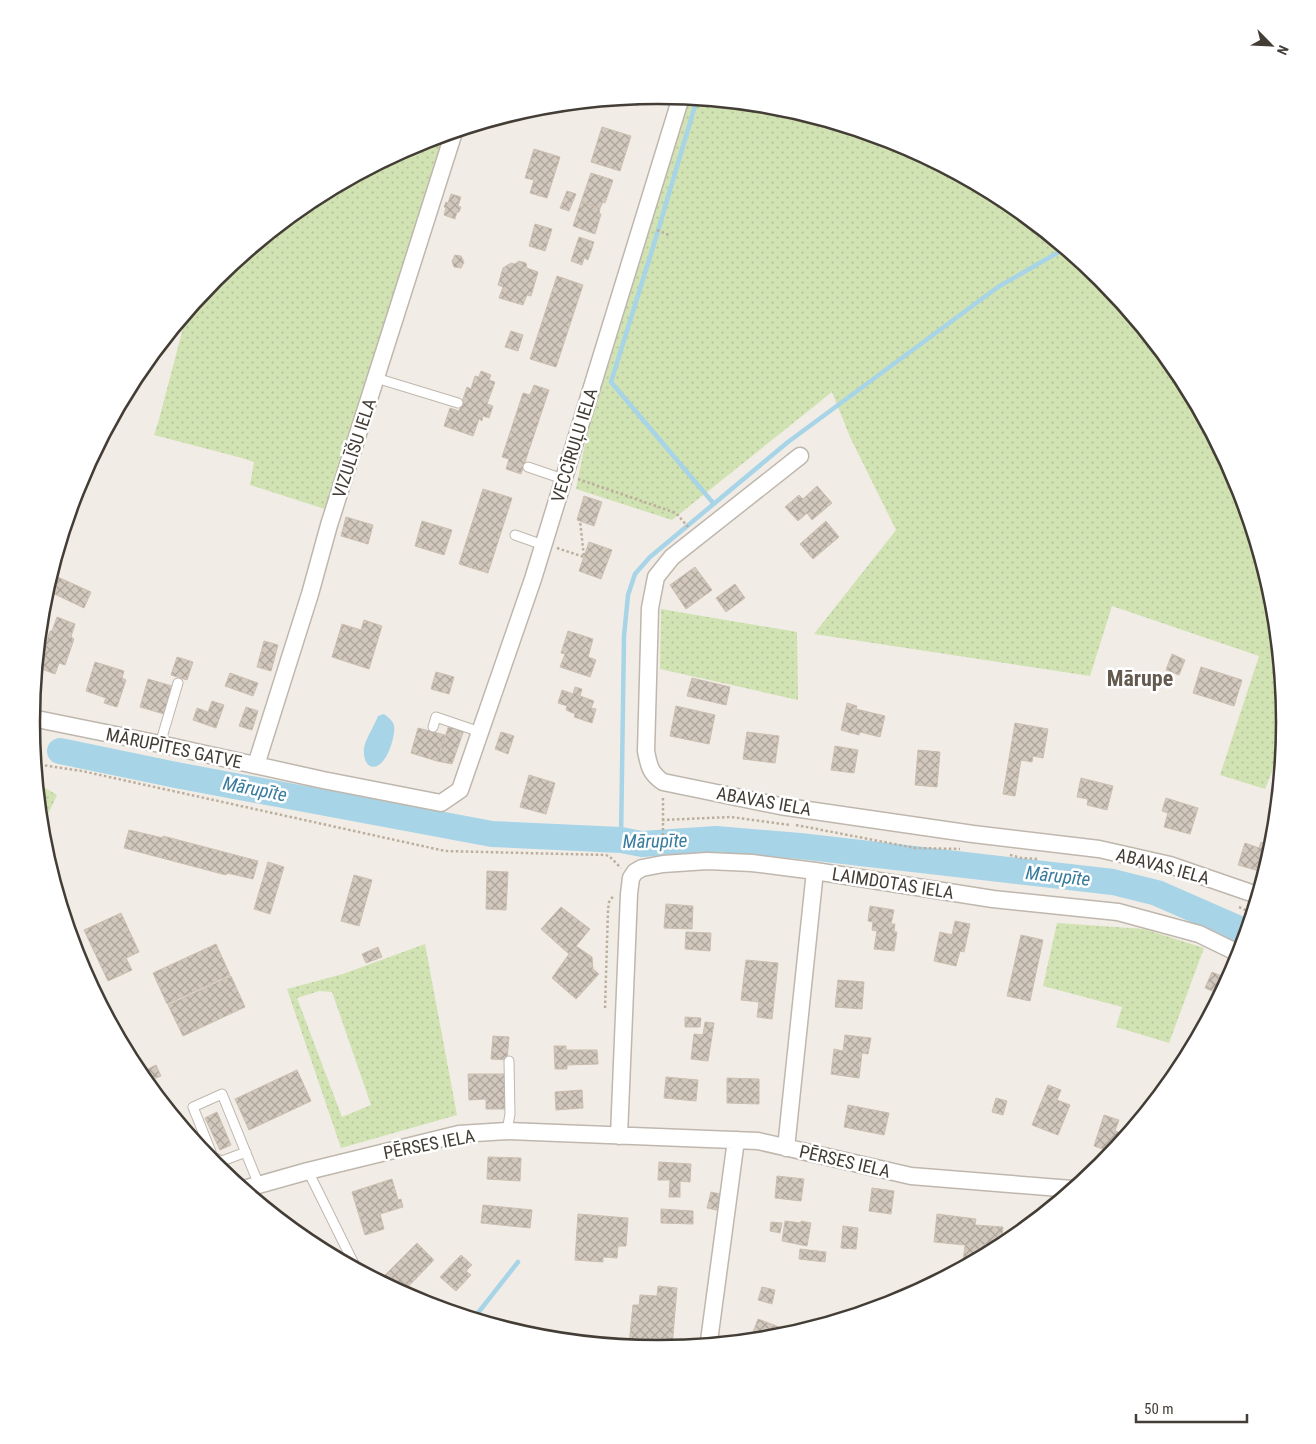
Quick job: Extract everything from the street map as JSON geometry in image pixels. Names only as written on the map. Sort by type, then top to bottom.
[{"type":"street","name":"VECCĪRUĻU IELA","points":[[460,790],[533,579],[679,105]]},
{"type":"street","name":"VIZULĪŠU IELA","points":[[256,765],[310,594],[329,525],[451,140]]},
{"type":"street","points":[[663,782],[650,770],[646,751],[650,608],[656,577],[672,557],[800,456]]},
{"type":"street","name":"MĀRUPĪTES GATVE","points":[[40,720],[323,780],[441,803],[460,790]]},
{"type":"street","name":"ABAVAS IELA","points":[[663,782],[780,806],[973,834],[1099,849],[1170,865],[1252,893]]},
{"type":"street","points":[[618,1136],[629,903],[631,878],[635,872],[642,868],[663,864],[707,862],[752,863],[816,871]]},
{"type":"street","name":"LAIMDOTAS IELA","points":[[786,1148],[816,871],[993,899],[1118,912],[1199,934],[1232,950]]},
{"type":"street","name":"PĒRSES IELA","points":[[252,1187],[308,1171],[459,1134],[507,1132],[758,1141],[911,1176],[1063,1188]]},
{"type":"street","points":[[709,1338],[736,1140]]},
{"type":"lane","points":[[376,378],[458,403]]},
{"type":"lane","points":[[528,467],[564,477]]},
{"type":"lane","points":[[515,535],[543,544]]},
{"type":"lane","points":[[160,744],[178,683]]},
{"type":"lane","points":[[433,728],[436,716],[480,732]]},
{"type":"lane","points":[[507,1132],[510,1114],[509,1061]]},
{"type":"lane","points":[[208,1145],[192,1107],[222,1094],[246,1152],[252,1187]]},
{"type":"lane","points":[[223,1161],[246,1152]]},
{"type":"lane","points":[[308,1171],[351,1258]]},
{"type":"path","points":[[650,228],[669,235]]},
{"type":"path","points":[[564,477],[676,513],[682,520]]},
{"type":"path","points":[[543,544],[584,557],[580,521]]},
{"type":"path","points":[[41,765],[82,771],[445,851],[606,855],[631,878]]},
{"type":"path","points":[[663,782],[662,827],[664,855]]},
{"type":"path","points":[[662,820],[731,816],[804,827],[915,848],[963,849]]},
{"type":"path","points":[[1006,854],[1021,858],[1045,858]]},
{"type":"path","points":[[1236,905],[1246,910]]},
{"type":"green space","points":[[686,105],[739,109],[818,125],[894,151],[967,187],[1001,208],[1034,232],[1095,285],[1123,315],[1172,379],[1212,449],[1229,486],[1255,562],[1271,641],[1275,682],[1275,762],[1265,789],[1220,775],[1259,656],[1112,606],[1090,676],[814,634],[896,530],[850,437],[832,392],[672,520],[576,489],[596,387]]},
{"type":"green space","points":[[441,144],[328,510],[250,485],[254,462],[154,435],[183,327],[221,285],[251,257],[315,208],[385,168]]},
{"type":"green space","points":[[661,609],[797,632],[798,700],[660,669]]},
{"type":"green space","points":[[43,787],[57,795],[47,816]]},
{"type":"green space","points":[[1057,923],[1144,929],[1204,948],[1169,1043],[1116,1027],[1122,1007],[1043,986]]},
{"type":"green space","points":[[425,944],[457,1115],[341,1148],[287,989],[343,974]],"holes":[[[319,991],[332,992],[371,1105],[342,1117],[297,998]]]},
{"type":"water","points":[[384,714],[394,725],[393,740],[383,761],[372,767],[366,762],[364,748],[378,716]]},
{"type":"building","points":[[602,127],[631,136],[620,171],[591,162]]},
{"type":"building","points":[[534,149],[560,157],[547,198],[530,193],[534,180],[525,178]]},
{"type":"building","points":[[591,173],[613,180],[605,203],[603,202],[600,208],[581,202]]},
{"type":"building","points":[[567,191],[576,194],[569,211],[560,208]]},
{"type":"building","points":[[451,194],[461,197],[458,206],[461,207],[455,219],[444,215],[446,208],[444,207],[446,202],[448,203]]},
{"type":"building","points":[[581,202],[600,208],[599,214],[601,214],[595,234],[573,226]]},
{"type":"building","points":[[535,224],[552,229],[545,251],[529,246]]},
{"type":"building","points":[[579,237],[594,242],[588,260],[584,258],[582,265],[571,261]]},
{"type":"building","points":[[455,255],[461,256],[464,262],[461,268],[454,267],[452,261]]},
{"type":"building","points":[[519,261],[526,263],[527,268],[538,272],[531,296],[527,295],[523,305],[499,298],[503,287],[498,285],[503,268]]},
{"type":"building","points":[[557,276],[583,285],[556,367],[530,359]]},
{"type":"building","points":[[511,331],[523,335],[518,351],[505,347]]},
{"type":"building","points":[[481,371],[491,375],[489,380],[495,382],[487,404],[493,406],[489,418],[483,416],[482,421],[479,419],[473,436],[444,426],[450,408],[459,411],[467,387],[471,389],[475,376],[479,377]]},
{"type":"building","points":[[534,385],[549,390],[521,474],[506,469],[509,459],[502,457],[523,393],[530,395]]},
{"type":"building","points":[[817,486],[832,503],[812,520],[807,513],[798,521],[785,507],[799,495],[803,499]]},
{"type":"building","points":[[483,489],[512,498],[488,573],[459,564]]},
{"type":"building","points":[[584,496],[602,502],[594,526],[577,520]]},
{"type":"building","points":[[346,517],[373,525],[368,544],[341,536]]},
{"type":"building","points":[[422,521],[452,530],[444,555],[415,546]]},
{"type":"building","points":[[826,521],[839,537],[813,559],[800,544]]},
{"type":"building","points":[[589,542],[612,550],[601,579],[579,571]]},
{"type":"building","points":[[695,567],[712,590],[686,609],[670,585]]},
{"type":"building","points":[[58,577],[91,592],[84,608],[54,594]]},
{"type":"building","points":[[735,584],[745,598],[726,612],[716,598]]},
{"type":"building","points":[[57,617],[75,624],[71,637],[74,639],[65,665],[59,663],[55,674],[42,669],[44,646],[50,631],[52,631]]},
{"type":"building","points":[[364,620],[382,626],[369,669],[332,657],[342,624],[361,630]]},
{"type":"building","points":[[568,631],[593,639],[588,657],[596,660],[590,677],[560,667],[565,654],[561,653]]},
{"type":"building","points":[[264,641],[278,645],[271,671],[257,667]]},
{"type":"building","points":[[1172,654],[1185,660],[1179,675],[1166,670]]},
{"type":"building","points":[[177,657],[193,662],[187,680],[171,675]]},
{"type":"building","points":[[95,662],[124,671],[122,678],[126,680],[117,707],[104,703],[106,698],[86,691]]},
{"type":"building","points":[[1201,667],[1242,680],[1234,706],[1193,693]]},
{"type":"building","points":[[436,672],[454,677],[449,694],[431,689]]},
{"type":"building","points":[[230,673],[258,683],[253,696],[225,686]]},
{"type":"building","points":[[692,678],[730,687],[726,705],[687,696]]},
{"type":"building","points":[[148,679],[172,686],[164,714],[140,707]]},
{"type":"building","points":[[575,687],[582,689],[580,696],[594,701],[591,708],[596,709],[592,723],[574,717],[575,714],[566,710],[567,706],[558,703],[562,690],[573,694]]},
{"type":"building","points":[[212,701],[224,705],[216,728],[193,720],[197,708],[208,712]]},
{"type":"building","points":[[847,703],[857,706],[856,709],[885,716],[880,737],[860,732],[859,735],[841,730]]},
{"type":"building","points":[[676,706],[715,715],[709,744],[670,736]]},
{"type":"building","points":[[246,707],[258,711],[252,730],[239,726]]},
{"type":"building","points":[[1015,723],[1048,729],[1043,758],[1033,756],[1032,762],[1021,760],[1015,796],[1003,794]]},
{"type":"building","points":[[449,725],[464,730],[452,764],[437,761]]},
{"type":"building","points":[[418,728],[445,735],[437,761],[411,753]]},
{"type":"building","points":[[501,732],[514,736],[508,754],[495,749]]},
{"type":"building","points":[[747,732],[779,736],[775,763],[743,759]]},
{"type":"building","points":[[835,746],[858,750],[854,773],[831,770]]},
{"type":"building","points":[[918,750],[940,752],[937,787],[915,785]]},
{"type":"building","points":[[529,775],[555,783],[546,814],[520,807]]},
{"type":"building","points":[[1081,778],[1113,786],[1107,810],[1087,805],[1088,799],[1077,797]]},
{"type":"building","points":[[1166,798],[1198,808],[1190,834],[1164,827],[1168,813],[1162,811]]},
{"type":"building","points":[[129,830],[163,838],[163,836],[258,861],[253,879],[227,873],[226,875],[124,848]]},
{"type":"building","points":[[1261,842],[1264,843],[1258,871],[1238,865],[1245,843],[1259,848]]},
{"type":"building","points":[[268,862],[284,867],[270,914],[254,909]]},
{"type":"building","points":[[487,871],[508,872],[506,910],[486,909]]},
{"type":"building","points":[[354,875],[372,880],[359,926],[341,921]]},
{"type":"building","points":[[666,904],[693,906],[692,929],[664,928]]},
{"type":"building","points":[[870,906],[894,910],[891,924],[895,924],[894,932],[897,932],[894,951],[874,949],[877,931],[872,930],[873,922],[868,921]]},
{"type":"building","points":[[561,907],[590,929],[576,946],[592,957],[593,969],[599,974],[576,999],[552,978],[569,954],[541,929]]},
{"type":"building","points":[[121,913],[139,952],[126,958],[132,970],[108,981],[84,930]]},
{"type":"building","points":[[955,921],[970,924],[964,952],[960,951],[956,966],[934,961],[940,932],[952,935]]},
{"type":"building","points":[[686,932],[711,933],[710,951],[685,949]]},
{"type":"building","points":[[1021,935],[1043,940],[1030,1001],[1007,996]]},
{"type":"building","points":[[216,944],[230,975],[167,1004],[153,973]]},
{"type":"building","points":[[378,947],[382,957],[366,963],[362,954]]},
{"type":"building","points":[[746,960],[778,963],[772,1019],[757,1017],[759,1002],[741,1000]]},
{"type":"building","points":[[1212,972],[1221,976],[1214,991],[1205,988]]},
{"type":"building","points":[[231,976],[245,1007],[183,1036],[168,1005]]},
{"type":"building","points":[[838,980],[864,982],[862,1009],[835,1007]]},
{"type":"building","points":[[685,1017],[701,1018],[700,1027],[685,1027]]},
{"type":"building","points":[[705,1022],[714,1023],[708,1061],[691,1059],[694,1034],[703,1035]]},
{"type":"building","points":[[845,1035],[871,1038],[868,1054],[862,1053],[859,1078],[831,1074],[834,1049],[843,1051]]},
{"type":"building","points":[[493,1036],[509,1037],[507,1060],[491,1059]]},
{"type":"building","points":[[554,1046],[566,1046],[566,1050],[597,1050],[598,1064],[567,1065],[567,1069],[555,1069]]},
{"type":"building","points":[[156,1065],[161,1076],[154,1079],[147,1069]]},
{"type":"building","points":[[297,1070],[311,1101],[249,1130],[235,1099]]},
{"type":"building","points":[[468,1074],[505,1074],[505,1109],[486,1109],[486,1099],[469,1100]]},
{"type":"building","points":[[666,1077],[698,1080],[696,1101],[664,1098]]},
{"type":"building","points":[[727,1078],[759,1079],[759,1104],[727,1103]]},
{"type":"building","points":[[1048,1085],[1061,1090],[1057,1100],[1070,1105],[1058,1135],[1032,1125]]},
{"type":"building","points":[[582,1090],[583,1108],[556,1110],[555,1092]]},
{"type":"building","points":[[996,1098],[1007,1101],[1003,1115],[992,1112]]},
{"type":"building","points":[[848,1105],[889,1113],[884,1135],[844,1127]]},
{"type":"building","points":[[217,1112],[231,1145],[220,1150],[205,1118]]},
{"type":"building","points":[[1104,1115],[1119,1120],[1115,1131],[1120,1133],[1104,1149],[1094,1146]]},
{"type":"building","points":[[488,1157],[521,1158],[520,1181],[487,1179]]},
{"type":"building","points":[[659,1162],[691,1164],[690,1182],[680,1181],[680,1197],[669,1197],[670,1180],[658,1180]]},
{"type":"building","points":[[777,1176],[804,1179],[801,1201],[775,1198]]},
{"type":"building","points":[[392,1179],[398,1200],[401,1199],[403,1207],[380,1214],[384,1229],[365,1235],[352,1192]]},
{"type":"building","points":[[872,1188],[894,1191],[891,1214],[869,1211]]},
{"type":"building","points":[[711,1192],[725,1195],[721,1211],[707,1208]]},
{"type":"building","points":[[483,1205],[532,1210],[530,1228],[481,1223]]},
{"type":"building","points":[[661,1209],[693,1211],[693,1224],[661,1223]]},
{"type":"building","points":[[578,1214],[628,1218],[626,1246],[618,1246],[617,1258],[603,1257],[603,1262],[575,1260]]},
{"type":"building","points":[[937,1214],[976,1219],[975,1225],[1003,1227],[1002,1235],[963,1259],[965,1245],[934,1242]]},
{"type":"building","points":[[785,1221],[811,1223],[807,1246],[782,1241]]},
{"type":"building","points":[[771,1222],[782,1223],[780,1233],[770,1231]]},
{"type":"building","points":[[843,1226],[858,1228],[856,1249],[841,1248]]},
{"type":"building","points":[[417,1243],[434,1260],[408,1287],[384,1276]]},
{"type":"building","points":[[800,1249],[826,1252],[825,1262],[799,1259]]},
{"type":"building","points":[[461,1255],[472,1265],[466,1271],[471,1275],[456,1291],[440,1277]]},
{"type":"building","points":[[658,1286],[677,1288],[673,1340],[629,1339],[633,1305],[639,1305],[640,1295],[657,1296]]},
{"type":"building","points":[[762,1287],[775,1290],[772,1304],[758,1300]]},
{"type":"building","points":[[758,1319],[781,1328],[779,1328],[753,1333]]},
{"type":"waterway","points":[[695,105],[611,382],[714,504]]},
{"type":"waterway","points":[[621,840],[624,636],[628,595],[635,574],[650,557],[788,442],[998,287],[1059,252]]},
{"type":"waterway","name":"Mārupīte","points":[[60,751],[176,775],[492,834],[621,840],[642,844],[716,839],[800,846],[1113,882],[1157,893],[1240,929]]},
{"type":"waterway","points":[[478,1313],[518,1262]]},
{"type":"district","name":"Mārupe","points":[[1140,678]]}]
